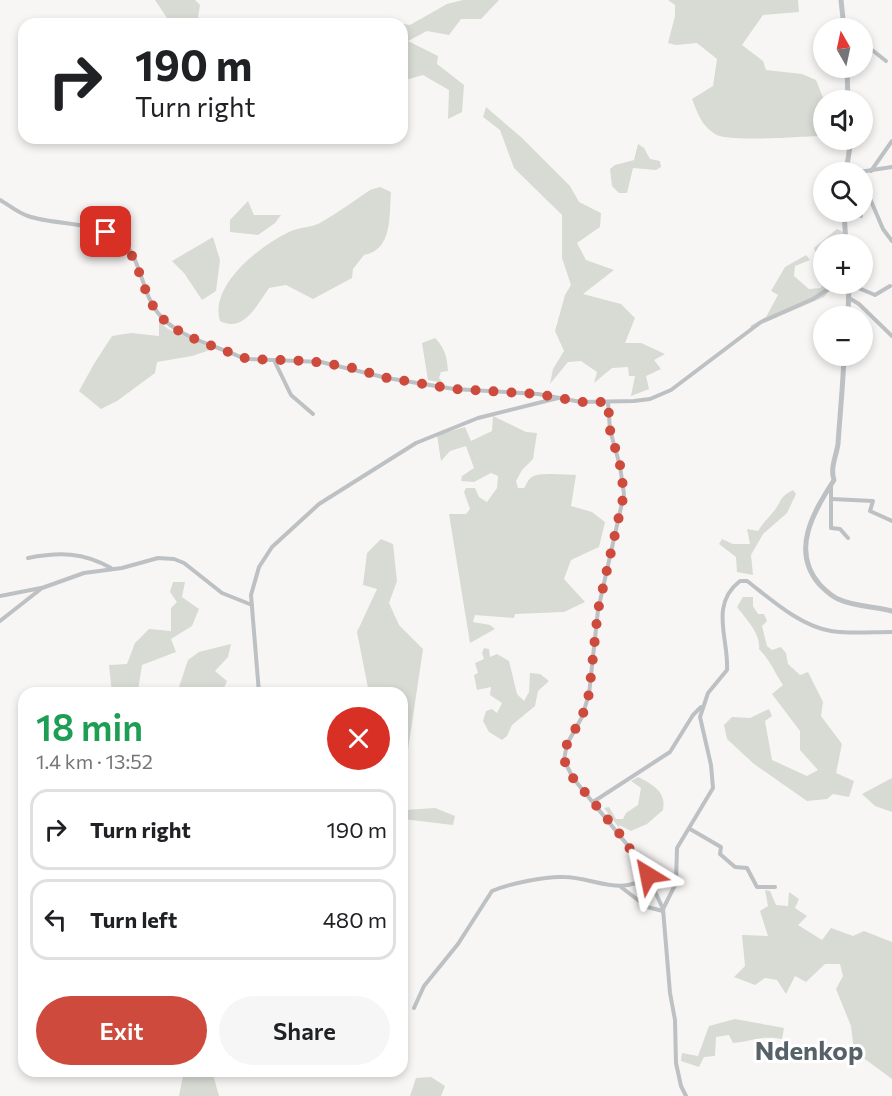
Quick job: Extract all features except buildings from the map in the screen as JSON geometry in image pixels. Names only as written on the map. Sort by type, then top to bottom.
[{"type":"street","points":[[841,0],[843,18]]},
{"type":"street","points":[[873,51],[886,61]]},
{"type":"street","points":[[873,170],[892,141]]},
{"type":"street","points":[[873,171],[892,167]]},
{"type":"street","points":[[0,200],[28,216],[100,230],[118,238],[132,256],[157,312],[168,324],[238,356],[248,359],[332,364],[387,378],[454,389],[538,394],[581,402],[650,399],[665,393],[719,355],[760,322],[821,294]]},
{"type":"street","points":[[873,206],[883,229],[892,241]]},
{"type":"street","points":[[873,294],[875,295],[890,286]]},
{"type":"street","points":[[849,294],[849,306]]},
{"type":"street","points":[[849,298],[859,304],[892,336]]},
{"type":"street","points":[[274,360],[291,395],[314,414]]},
{"type":"street","points":[[844,366],[837,447],[831,472],[834,480],[816,511],[804,553],[807,567],[823,588],[837,599],[850,604],[892,611]]},
{"type":"street","points":[[259,687],[252,605],[255,577],[264,557],[272,547],[334,494],[400,452],[432,435],[504,410],[558,398]]},
{"type":"street","points":[[608,402],[610,430],[620,465],[624,494],[598,610],[589,694],[582,717],[564,754],[567,769],[642,863],[663,910],[670,993],[675,1020],[676,1063],[681,1086],[686,1096]]},
{"type":"street","points":[[831,486],[832,499],[829,518],[831,528],[840,529],[848,538]]},
{"type":"street","points":[[832,499],[873,501],[870,511],[892,521]]},
{"type":"street","points":[[28,558],[54,553],[71,554],[94,559],[112,569]]},
{"type":"street","points":[[0,596],[42,588],[84,573],[158,558],[174,559],[192,567],[208,584],[222,593],[252,605]]},
{"type":"street","points":[[663,910],[676,883],[677,848],[713,788],[711,765],[700,723],[702,706],[708,693],[726,675],[728,664],[722,630],[722,611],[728,593],[740,581],[747,581],[794,615],[824,629],[841,632],[892,632]]},
{"type":"street","points":[[0,621],[42,588]]},
{"type":"street","points":[[593,802],[670,752],[695,711],[702,706]]},
{"type":"street","points":[[690,829],[721,847],[720,854],[731,865],[747,868],[757,887],[775,887]]},
{"type":"street","points":[[414,1008],[424,986],[458,944],[492,891],[562,876],[621,886],[638,882],[648,875]]},
{"type":"street","points":[[621,886],[646,907],[663,910]]},
{"type":"shaded area","points":[[155,0],[195,0],[200,5],[198,18],[167,18]]},
{"type":"shaded area","points":[[463,0],[499,0],[481,19],[461,19],[449,35],[427,31],[408,41],[408,25],[447,4]]},
{"type":"shaded area","points":[[668,0],[798,0],[799,12],[763,15],[742,45],[763,61],[766,70],[802,74],[816,80],[820,90],[813,90],[813,136],[735,138],[723,137],[710,131],[701,119],[692,99],[713,86],[717,59],[697,43],[676,45],[668,43],[675,16],[675,5]]},
{"type":"shaded area","points":[[408,41],[438,56],[437,64],[464,85],[462,112],[448,119],[449,90],[423,75],[408,79]]},
{"type":"shaded area","points":[[486,107],[522,138],[570,186],[579,202],[601,213],[600,227],[577,243],[586,260],[614,270],[583,294],[621,304],[635,318],[625,343],[641,343],[665,354],[654,360],[661,369],[646,376],[649,389],[631,396],[635,376],[629,376],[628,367],[612,368],[594,383],[597,372],[581,361],[568,362],[550,384],[553,369],[564,351],[555,331],[565,295],[571,285],[562,258],[562,215],[514,168],[500,130],[483,117]]},
{"type":"shaded area","points":[[638,144],[644,148],[650,159],[660,161],[661,167],[656,170],[633,168],[627,193],[619,193],[612,186],[610,169],[615,165],[634,160]]},
{"type":"shaded area","points":[[380,187],[391,192],[388,230],[380,246],[364,255],[353,269],[352,278],[313,299],[286,285],[269,288],[255,309],[243,320],[229,324],[220,321],[219,307],[222,294],[229,281],[252,257],[277,238],[293,230],[320,223],[370,190]]},
{"type":"shaded area","points":[[248,201],[254,215],[281,215],[275,223],[258,235],[230,232],[230,220]]},
{"type":"shaded area","points":[[837,229],[843,234],[831,234]]},
{"type":"shaded area","points":[[213,237],[220,260],[216,291],[202,300],[184,273],[172,261]]},
{"type":"shaded area","points":[[806,255],[810,260],[795,266],[794,276],[809,289],[813,289],[813,294],[827,294],[752,328],[750,326],[766,317],[778,295],[771,291],[785,267]]},
{"type":"shaded area","points":[[159,322],[168,329],[213,349],[192,356],[157,362],[155,373],[117,401],[101,409],[79,391],[112,336],[131,333],[159,336]]},
{"type":"shaded area","points":[[435,338],[443,349],[447,361],[448,371],[441,372],[439,378],[443,383],[428,380],[422,343]]},
{"type":"shaded area","points":[[493,416],[526,432],[537,433],[533,459],[522,470],[516,481],[518,488],[524,488],[529,479],[536,475],[576,475],[571,506],[592,512],[605,522],[599,547],[571,560],[564,579],[585,602],[564,612],[515,614],[514,618],[475,615],[473,622],[490,625],[495,629],[470,643],[449,514],[466,514],[470,509],[464,492],[466,488],[475,488],[479,497],[487,502],[497,488],[498,476],[491,473],[474,482],[461,481],[462,476],[474,468],[466,446],[450,451],[441,461],[437,435],[465,427],[471,441],[492,431]]},
{"type":"shaded area","points":[[793,490],[796,494],[787,513],[763,534],[751,555],[753,575],[737,572],[736,557],[719,544],[722,539],[733,544],[750,544],[747,529],[758,531],[783,497]]},
{"type":"shaded area","points":[[381,539],[393,544],[397,581],[389,603],[399,625],[423,649],[408,750],[408,687],[368,687],[357,632],[377,589],[363,585],[367,553]]},
{"type":"shaded area","points":[[173,582],[185,582],[182,597],[199,609],[192,626],[171,639],[176,652],[142,665],[139,687],[111,687],[109,665],[127,664],[135,643],[149,629],[171,631],[171,608],[177,602],[170,592]]},
{"type":"shaded area","points":[[743,597],[753,597],[753,606],[758,614],[764,614],[767,621],[762,626],[767,646],[772,650],[781,647],[786,653],[788,664],[800,675],[808,672],[823,702],[821,716],[842,744],[836,773],[854,781],[849,797],[833,794],[827,799],[807,801],[754,764],[727,739],[724,725],[732,717],[750,718],[769,709],[772,716],[765,721],[772,760],[807,776],[818,770],[800,750],[800,731],[772,694],[783,685],[759,649],[758,638],[752,627],[737,607]]},
{"type":"shaded area","points":[[231,644],[228,657],[215,671],[227,681],[224,687],[179,687],[188,660],[199,652]]},
{"type":"shaded area","points":[[484,648],[489,649],[490,657],[497,654],[509,661],[517,694],[524,701],[529,692],[530,673],[540,674],[549,681],[538,691],[535,706],[512,725],[507,736],[502,740],[489,732],[483,721],[486,711],[492,709],[497,713],[502,703],[490,695],[491,687],[477,690],[474,675],[478,673],[475,663],[484,659],[482,653]]},
{"type":"shaded area","points":[[638,777],[661,793],[663,810],[647,824],[631,831],[619,825],[620,829],[604,808],[609,807],[616,819],[623,819],[626,813],[638,805],[641,788],[631,781]]},
{"type":"shaded area","points":[[892,778],[892,812],[875,806],[862,794]]},
{"type":"shaded area","points":[[435,808],[455,816],[453,825],[408,820],[408,810]]},
{"type":"shaded area","points":[[765,890],[770,891],[776,905],[788,906],[789,892],[799,899],[795,908],[807,916],[798,925],[822,940],[831,928],[853,936],[864,931],[892,942],[892,1079],[854,1051],[851,1026],[836,989],[843,976],[840,964],[825,964],[806,982],[795,976],[786,994],[777,980],[765,978],[755,985],[734,977],[745,966],[742,935],[768,936],[760,911],[768,906]]},
{"type":"shaded area","points":[[735,1019],[784,1028],[782,1039],[763,1038],[733,1043],[729,1035],[716,1037],[715,1056],[704,1057],[699,1067],[681,1061],[682,1053],[698,1056],[709,1026]]},
{"type":"shaded area","points":[[183,1077],[214,1077],[219,1096],[179,1096]]},
{"type":"shaded area","points":[[431,1077],[445,1086],[441,1096],[410,1096],[416,1078]]},
{"type":"district","name":"Ndenkop","points":[[809,1051]]},
{"type":"route","points":[[106,232],[118,238],[128,247],[151,303],[161,318],[182,332],[238,356],[260,360],[321,362],[387,378],[454,389],[548,395],[581,402],[608,402],[610,430],[620,465],[624,494],[598,610],[592,679],[586,708],[567,744],[564,760],[573,778],[619,833],[642,863],[648,875]]}]
